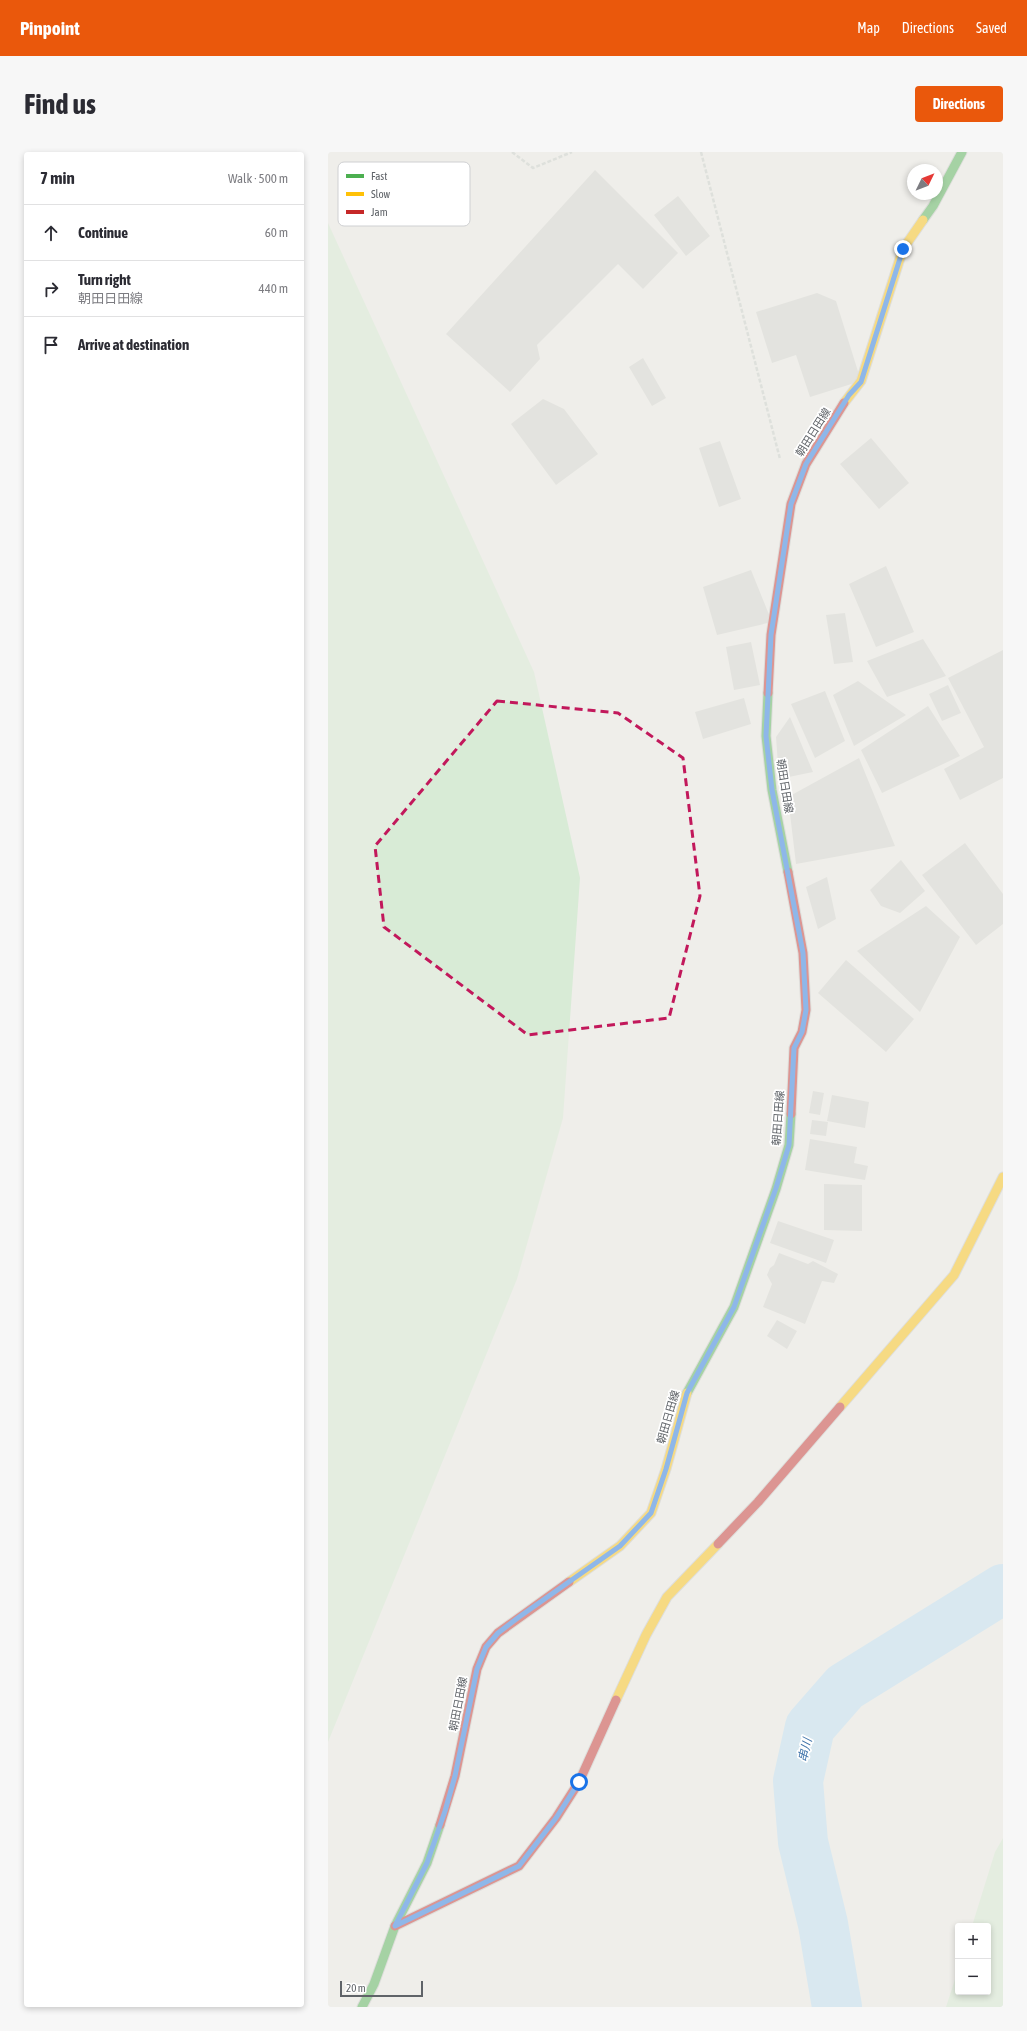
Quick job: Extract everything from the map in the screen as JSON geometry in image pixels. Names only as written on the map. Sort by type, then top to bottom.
[{"type":"main road","name":"朝田日田線","points":[[362,2007],[374,1984],[395,1926],[427,1863],[445,1811],[455,1776],[477,1669],[486,1647],[498,1633],[519,1617],[620,1546],[651,1513],[666,1469],[687,1393],[734,1307],[776,1188],[789,1145],[794,1048],[802,1032],[806,1010],[803,953],[772,790],[766,736],[771,635],[791,504],[806,464],[849,395],[861,382],[903,249],[933,206],[962,152]]},
{"type":"main road","points":[[395,1926],[519,1866],[556,1818],[579,1782],[646,1635],[667,1597],[763,1497],[954,1275],[1003,1177]]},
{"type":"path","points":[[512,152],[533,168],[572,152]]},
{"type":"path","points":[[701,152],[782,466]]},
{"type":"highlighted area","points":[[497,701],[618,713],[683,758],[700,896],[669,1018],[528,1035],[384,927],[375,846]]},
{"type":"green space","points":[[328,223],[534,672],[580,878],[563,1118],[517,1279],[328,1742]]},
{"type":"green space","points":[[1003,1838],[1003,2007],[946,2007],[955,1979],[955,1995],[991,1995],[991,1923],[973,1923],[995,1852]]},
{"type":"building","points":[[595,170],[678,253],[643,289],[618,264],[537,345],[540,359],[510,392],[446,334]]},
{"type":"building","points":[[678,196],[710,236],[686,256],[654,215]]},
{"type":"building","points":[[817,293],[836,301],[861,381],[810,397],[796,355],[772,363],[756,312]]},
{"type":"building","points":[[643,358],[666,398],[652,406],[629,367]]},
{"type":"building","points":[[543,399],[564,409],[598,454],[556,485],[511,424]]},
{"type":"building","points":[[871,438],[909,483],[879,509],[840,464]]},
{"type":"building","points":[[720,441],[741,499],[719,507],[699,448]]},
{"type":"building","points":[[886,566],[914,632],[876,647],[849,584]]},
{"type":"building","points":[[751,570],[772,622],[717,635],[703,587]]},
{"type":"building","points":[[845,613],[853,662],[834,664],[826,615]]},
{"type":"building","points":[[923,639],[946,676],[887,697],[867,661]]},
{"type":"building","points":[[751,642],[760,685],[734,690],[726,647]]},
{"type":"building","points":[[1003,650],[1003,778],[960,800],[944,769],[984,747],[948,678]]},
{"type":"building","points":[[858,681],[906,715],[854,746],[833,695]]},
{"type":"building","points":[[948,685],[961,713],[942,721],[929,694]]},
{"type":"building","points":[[825,691],[845,741],[815,758],[791,704]]},
{"type":"building","points":[[744,698],[751,724],[703,739],[695,712]]},
{"type":"building","points":[[928,706],[960,756],[882,793],[861,750]]},
{"type":"building","points":[[790,717],[813,772],[779,779],[776,737]]},
{"type":"building","points":[[859,758],[895,846],[796,864],[788,797]]},
{"type":"building","points":[[965,843],[1003,894],[1003,924],[976,945],[922,875]]},
{"type":"building","points":[[901,860],[925,891],[900,913],[881,906],[870,890]]},
{"type":"building","points":[[827,877],[836,919],[818,929],[806,887]]},
{"type":"building","points":[[926,906],[960,937],[920,1012],[857,951]]},
{"type":"building","points":[[846,960],[914,1019],[886,1052],[818,993]]},
{"type":"building","points":[[813,1091],[824,1093],[820,1115],[809,1113]]},
{"type":"building","points":[[832,1095],[869,1102],[865,1128],[827,1121]]},
{"type":"building","points":[[812,1120],[828,1122],[826,1136],[810,1134]]},
{"type":"building","points":[[810,1139],[857,1147],[854,1163],[868,1166],[865,1180],[805,1170]]},
{"type":"building","points":[[824,1184],[862,1185],[862,1231],[824,1230]]},
{"type":"building","points":[[778,1221],[834,1240],[826,1263],[770,1243]]},
{"type":"building","points":[[779,1253],[808,1264],[813,1261],[838,1274],[834,1283],[822,1281],[805,1324],[763,1307],[772,1284],[767,1275],[770,1268],[774,1265]]},
{"type":"building","points":[[777,1320],[797,1331],[787,1349],[767,1336]]},
{"type":"waterway","name":"串川","points":[[837,2007],[823,1924],[803,1842],[798,1781],[810,1727],[845,1687],[1003,1589]]},
{"type":"traffic: fast","points":[[923,220],[933,206],[962,152]]},
{"type":"traffic: fast","points":[[768,693],[766,736],[772,790],[788,872]]},
{"type":"traffic: fast","points":[[687,1393],[734,1307],[776,1189],[789,1145],[791,1114]]},
{"type":"traffic: fast","points":[[362,2007],[374,1984],[395,1926],[427,1863],[440,1825]]},
{"type":"traffic: slow","points":[[844,403],[861,381],[903,249],[923,220]]},
{"type":"traffic: slow","points":[[840,1407],[954,1275],[1003,1177]]},
{"type":"traffic: slow","points":[[569,1582],[620,1546],[651,1513],[666,1469],[687,1393]]},
{"type":"traffic: slow","points":[[616,1700],[646,1635],[667,1597],[718,1544]]},
{"type":"traffic: jam","points":[[768,693],[771,635],[791,504],[806,464],[844,403]]},
{"type":"traffic: jam","points":[[788,872],[803,953],[806,1010],[802,1032],[794,1048],[791,1114]]},
{"type":"traffic: jam","points":[[718,1544],[758,1502],[840,1407]]},
{"type":"traffic: jam","points":[[440,1825],[455,1776],[477,1669],[486,1647],[498,1633],[569,1582]]},
{"type":"traffic: jam","points":[[395,1926],[519,1866],[556,1818],[579,1782],[616,1700]]},
{"type":"route","points":[[579,1782],[556,1818],[519,1866],[395,1926],[427,1863],[445,1811],[455,1776],[477,1669],[486,1647],[498,1633],[540,1601],[620,1546],[651,1513],[666,1469],[687,1393],[734,1307],[776,1188],[789,1145],[794,1048],[802,1032],[806,1010],[803,953],[772,790],[766,736],[771,635],[791,504],[806,464],[849,395],[861,382],[903,249]]}]
